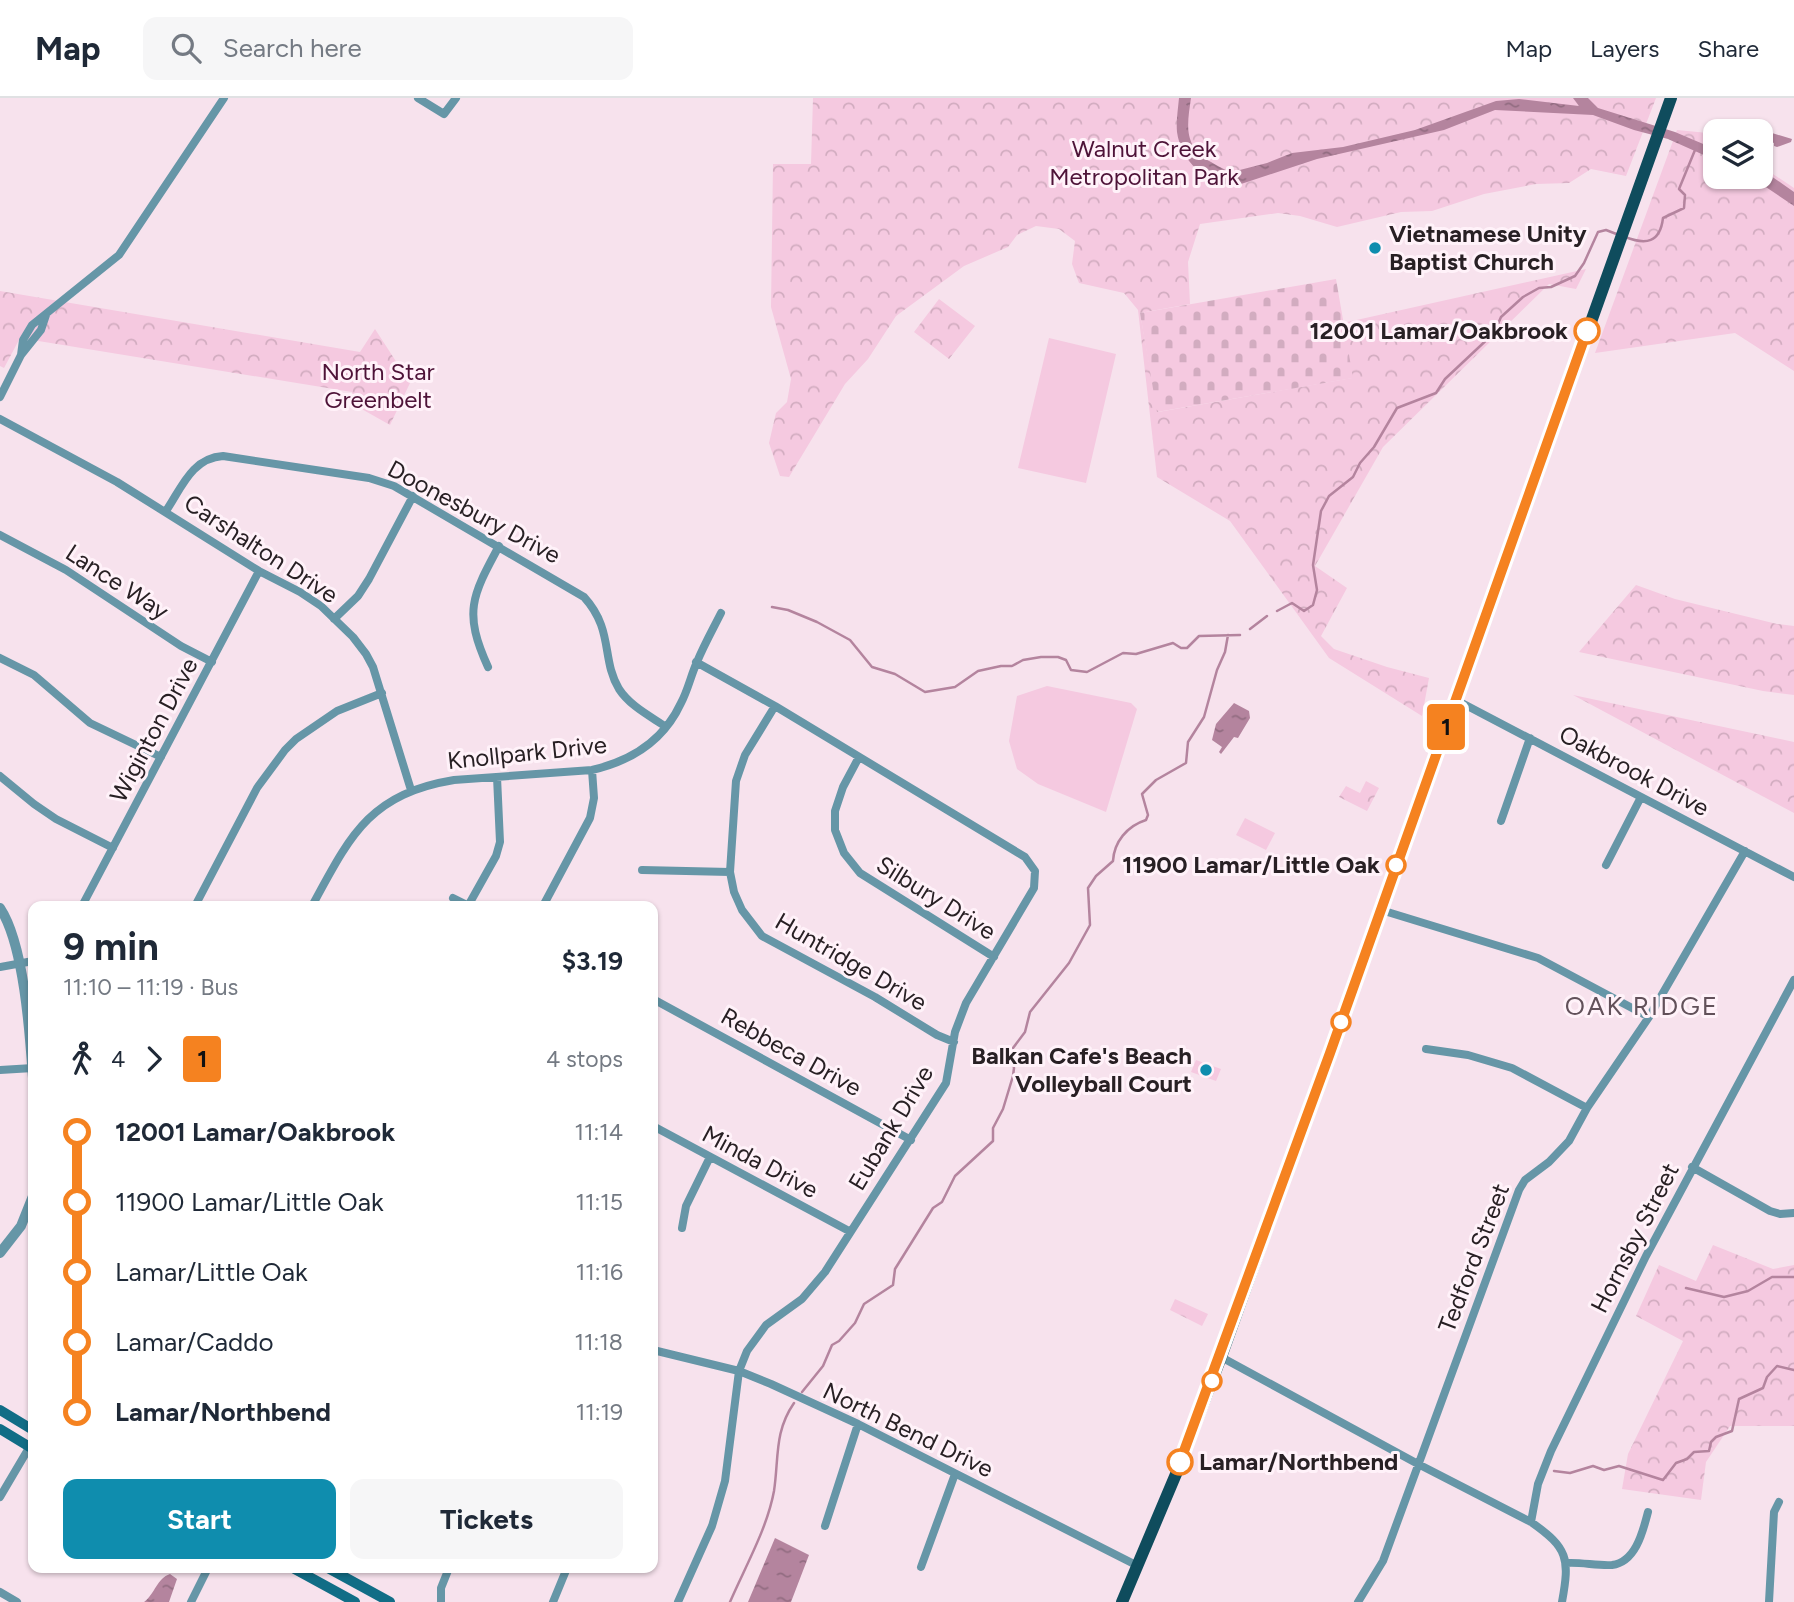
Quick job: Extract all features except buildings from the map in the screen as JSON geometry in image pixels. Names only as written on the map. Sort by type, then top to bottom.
[{"type":"main road","points":[[1122,1602],[1221,1357],[1669,103]]},
{"type":"main road","points":[[0,1410],[28,1427]]},
{"type":"main road","points":[[0,1429],[28,1444]]},
{"type":"main road","points":[[302,1573],[355,1602]]},
{"type":"main road","points":[[328,1587],[331,1573]]},
{"type":"main road","points":[[337,1573],[390,1602]]},
{"type":"street","points":[[0,397],[21,355],[41,330],[47,314],[119,256],[224,98]]},
{"type":"street","points":[[418,98],[444,114],[456,98]]},
{"type":"street","name":"Carshalton Drive","points":[[0,419],[166,511],[259,571],[300,592],[334,619],[366,654],[382,694],[411,790]]},
{"type":"street","name":"Doonesbury Drive","points":[[166,511],[200,462],[212,456],[383,481],[584,597],[596,611],[604,629],[618,686],[636,707],[666,727]]},
{"type":"street","points":[[334,619],[358,596],[369,579],[413,496]]},
{"type":"street","name":"Lance Way","points":[[0,535],[66,570],[181,646],[212,662]]},
{"type":"street","points":[[488,667],[475,633],[473,607],[480,581],[499,546]]},
{"type":"street","name":"Wiginton Drive","points":[[85,901],[259,571]]},
{"type":"street","name":"Knollpark Drive","points":[[315,901],[355,832],[382,806],[411,790],[443,782],[497,776],[592,770],[615,765],[632,757],[666,727],[681,704],[696,662],[721,613]]},
{"type":"street","points":[[0,657],[26,668],[90,723],[161,757]]},
{"type":"street","name":"Eubank Drive","points":[[678,1602],[712,1526],[725,1481],[739,1371],[752,1341],[766,1325],[814,1287],[946,1083],[958,1020],[1034,888],[1036,876],[1034,866],[1025,857],[775,706],[696,662]]},
{"type":"street","points":[[198,901],[257,788],[285,750],[296,738],[337,711],[382,694]]},
{"type":"street","name":"Oakbrook Drive","points":[[1456,700],[1794,877]]},
{"type":"street","name":"Huntridge Drive","points":[[775,706],[746,755],[733,798],[730,872],[734,892],[742,910],[762,936],[954,1042]]},
{"type":"street","points":[[1501,821],[1530,738]]},
{"type":"street","name":"Silbury Drive","points":[[859,757],[843,787],[835,811],[835,830],[844,853],[860,873],[994,957]]},
{"type":"street","points":[[546,901],[590,818],[594,798],[592,770]]},
{"type":"street","points":[[0,776],[56,819],[113,848]]},
{"type":"street","points":[[472,901],[496,856],[500,842],[497,776]]},
{"type":"street","points":[[1606,865],[1641,797]]},
{"type":"street","name":"Tedford Street","points":[[1358,1602],[1383,1561],[1519,1190],[1525,1180],[1569,1141],[1587,1108],[1649,1017],[1745,851]]},
{"type":"street","points":[[642,870],[730,872]]},
{"type":"street","points":[[453,898],[459,901]]},
{"type":"street","points":[[0,908],[10,928],[19,964],[28,1031]]},
{"type":"street","points":[[1381,910],[1538,958],[1649,1017]]},
{"type":"street","points":[[0,967],[28,962]]},
{"type":"street","name":"Hornsby Street","points":[[1531,1522],[1538,1484],[1551,1451],[1692,1167],[1790,994],[1794,979]]},
{"type":"street","name":"Rebbeca Drive","points":[[658,1002],[911,1140]]},
{"type":"street","points":[[1426,1049],[1468,1055],[1513,1068],[1587,1108]]},
{"type":"street","points":[[0,1070],[28,1068]]},
{"type":"street","name":"Minda Drive","points":[[658,1129],[849,1231]]},
{"type":"street","points":[[682,1228],[686,1206],[710,1157]]},
{"type":"street","points":[[1692,1167],[1770,1211],[1780,1214],[1794,1213]]},
{"type":"street","points":[[0,1253],[21,1226],[28,1208]]},
{"type":"street","name":"North Bend Drive","points":[[658,1351],[739,1371],[858,1424],[1138,1566]]},
{"type":"street","points":[[1221,1357],[1531,1522],[1556,1542],[1567,1563],[1562,1602]]},
{"type":"street","points":[[825,1526],[858,1424]]},
{"type":"street","points":[[0,1497],[28,1452]]},
{"type":"street","points":[[921,1567],[955,1474]]},
{"type":"street","points":[[1769,1602],[1774,1512],[1779,1502]]},
{"type":"street","points":[[1567,1563],[1614,1565],[1629,1556],[1637,1545],[1648,1512]]},
{"type":"street","points":[[191,1602],[206,1573]]},
{"type":"street","points":[[441,1602],[441,1588],[447,1573]]},
{"type":"street","points":[[553,1602],[565,1573]]},
{"type":"street","points":[[0,1592],[17,1602]]},
{"type":"green space","name":"Walnut Creek Metropolitan Park","points":[[813,98],[1656,98],[1626,176],[1591,169],[1569,183],[1536,184],[1484,194],[1432,211],[1401,212],[1337,227],[1300,216],[1278,213],[1200,224],[1188,262],[1190,304],[1140,313],[1158,412],[1352,378],[1343,323],[1586,269],[1576,289],[1549,284],[1383,447],[1315,566],[1347,588],[1321,636],[1334,649],[1429,678],[1422,716],[1329,658],[1230,521],[1157,477],[1138,310],[1124,293],[1079,283],[1072,264],[1075,241],[1059,229],[1036,226],[1017,235],[1008,247],[964,266],[896,316],[868,359],[845,384],[789,477],[780,476],[769,443],[776,413],[787,402],[791,379],[771,307],[773,164],[811,164]]},
{"type":"green space","points":[[1677,130],[1703,133],[1703,189],[1773,189],[1773,174],[1794,188],[1794,371],[1735,333],[1595,353]]},
{"type":"green space","points":[[1336,279],[1353,378],[1157,412],[1140,313]]},
{"type":"green space","name":"North Star Greenbelt","points":[[0,291],[360,352],[375,329],[410,383],[390,425],[351,403],[352,392],[20,338],[4,368],[0,366]]},
{"type":"green space","points":[[939,299],[975,326],[949,359],[914,332]]},
{"type":"green space","points":[[1049,338],[1116,354],[1086,483],[1018,468]]},
{"type":"green space","points":[[1636,585],[1675,599],[1794,626],[1794,695],[1763,691],[1579,652]]},
{"type":"green space","points":[[1047,686],[1131,703],[1137,709],[1106,812],[1038,784],[1017,769],[1009,741],[1017,696]]},
{"type":"green space","points":[[1573,695],[1794,742],[1794,813]]},
{"type":"green space","points":[[1366,781],[1379,788],[1367,811],[1339,797],[1346,786],[1360,793]]},
{"type":"green space","points":[[1245,818],[1275,833],[1266,850],[1236,835]]},
{"type":"green space","name":"Balkan Cafe's Beach Volleyball Court","points":[[1196,1060],[1221,1069],[1216,1081],[1191,1072]]},
{"type":"green space","points":[[1713,1245],[1773,1269],[1794,1265],[1794,1426],[1730,1426],[1706,1462],[1701,1500],[1622,1489],[1628,1454],[1683,1341],[1636,1316],[1659,1265],[1696,1281]]},
{"type":"green space","points":[[1175,1299],[1208,1314],[1202,1326],[1170,1310]]},
{"type":"water","points":[[1179,98],[1191,98],[1188,126],[1191,142],[1202,156],[1232,172],[1292,153],[1343,147],[1415,130],[1496,101],[1519,99],[1579,106],[1573,98],[1588,98],[1598,108],[1675,132],[1703,144],[1703,155],[1668,139],[1593,115],[1495,110],[1444,130],[1317,159],[1238,185],[1227,185],[1207,177],[1190,162],[1180,143],[1177,119]]},
{"type":"water","points":[[1773,133],[1792,139],[1791,142],[1777,147]]},
{"type":"water","points":[[1773,177],[1794,192],[1794,206],[1769,189],[1773,189]]},
{"type":"water","points":[[1234,703],[1249,711],[1250,718],[1238,738],[1234,737],[1221,754],[1219,752],[1222,747],[1212,740],[1216,724]]},
{"type":"water","points":[[775,1538],[809,1555],[791,1602],[748,1602]]},
{"type":"water","points":[[170,1574],[177,1579],[169,1602],[144,1602],[162,1579]]},
{"type":"waterway","points":[[1625,237],[1639,241],[1651,240],[1659,233],[1663,218],[1684,208],[1685,195],[1679,189],[1695,150]]},
{"type":"waterway","points":[[1277,611],[1292,603],[1304,611],[1313,605],[1317,590],[1313,565],[1321,511],[1329,496],[1353,477],[1397,408],[1436,393],[1445,379],[1494,333],[1501,317],[1523,297],[1539,288],[1551,287],[1575,276],[1598,232],[1606,230],[1619,235]]},
{"type":"waterway","points":[[772,607],[788,610],[817,622],[850,640],[872,667],[895,674],[925,692],[955,687],[978,671],[1012,666],[1023,660],[1058,657],[1066,660],[1071,670],[1087,672],[1123,653],[1136,654],[1173,643],[1187,648],[1199,636],[1240,635]]},
{"type":"waterway","points":[[1250,629],[1267,616]]},
{"type":"waterway","points":[[802,1392],[823,1366],[832,1345],[855,1323],[864,1304],[893,1285],[895,1269],[933,1208],[942,1202],[955,1176],[993,1141],[993,1128],[1003,1109],[1013,1076],[1013,1048],[1025,1032],[1030,1012],[1069,963],[1090,925],[1088,888],[1096,876],[1113,861],[1116,847],[1123,836],[1133,826],[1146,820],[1148,815],[1142,794],[1156,780],[1186,763],[1188,742],[1204,717],[1228,635]]},
{"type":"waterway","points":[[1686,1288],[1724,1297],[1748,1291],[1772,1277],[1794,1277]]},
{"type":"waterway","points":[[1554,1471],[1570,1473],[1593,1466],[1604,1470],[1619,1466],[1663,1480],[1676,1463],[1687,1459],[1694,1452],[1709,1451],[1711,1442],[1716,1437],[1732,1431],[1739,1399],[1763,1388],[1767,1377],[1777,1366],[1794,1370]]},
{"type":"waterway","points":[[730,1602],[771,1505],[780,1435],[794,1403]]},
{"type":"bus line","name":"1","points":[[1180,1462],[1229,1334],[1587,331]]},
{"type":"place","name":"Vietnamese Unity Baptist Church","points":[[1375,248]]},
{"type":"place","name":"12001 Lamar/Oakbrook","points":[[1587,331]]},
{"type":"place","name":"11900 Lamar/Little Oak","points":[[1396,865]]},
{"type":"place","name":"Balkan Cafe's Beach Volleyball Court","points":[[1206,1070]]},
{"type":"place","name":"Lamar/Northbend","points":[[1180,1462]]},
{"type":"district","name":"OAK RIDGE","points":[[1642,1006]]}]
